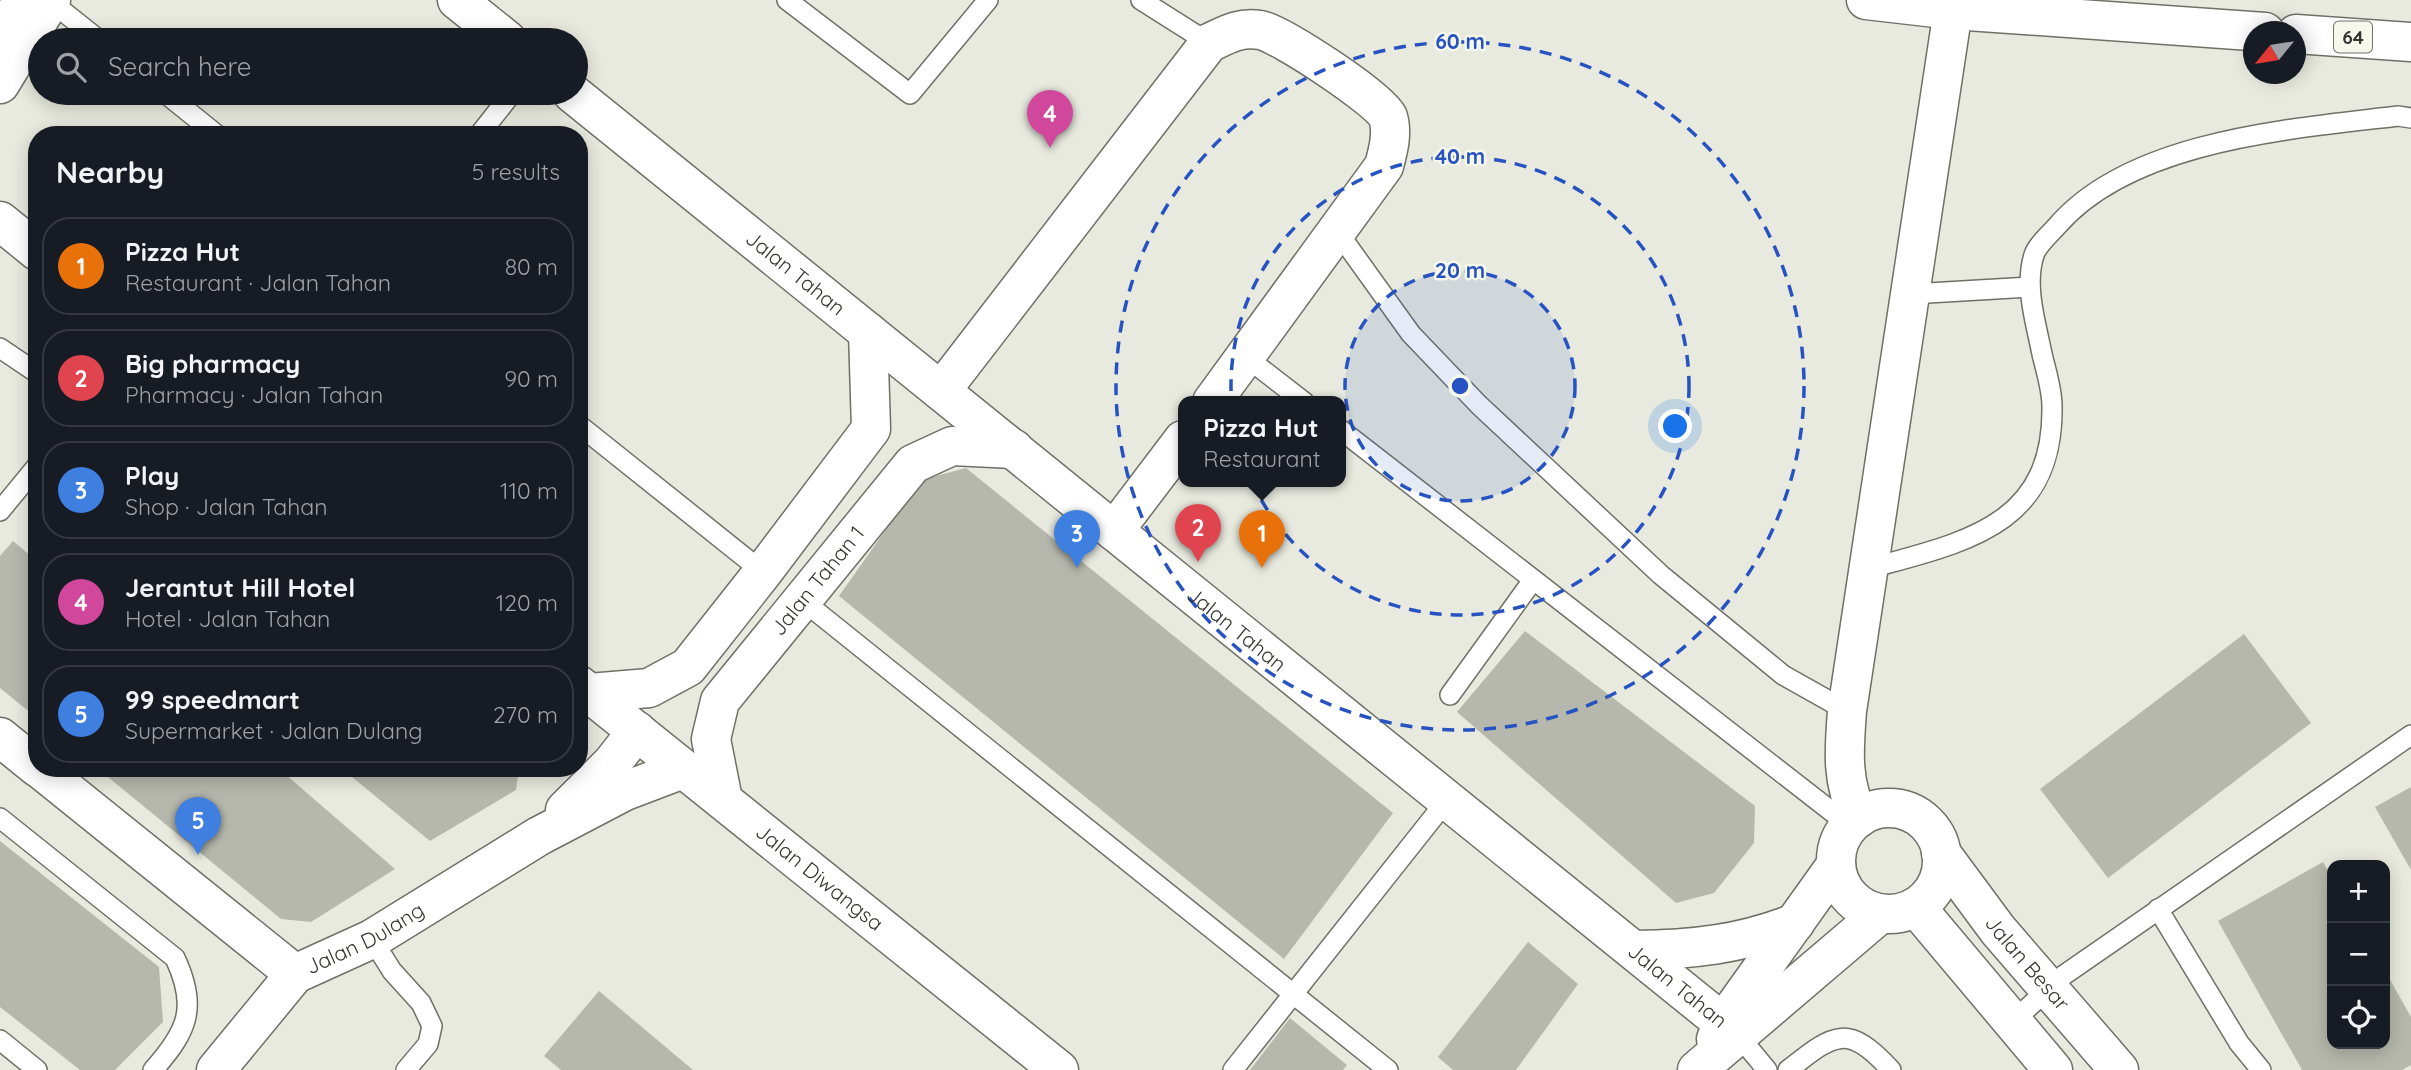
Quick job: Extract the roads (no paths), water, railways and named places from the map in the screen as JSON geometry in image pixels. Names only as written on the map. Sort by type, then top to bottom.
[{"type":"street","points":[[0,38],[23,0]]},
{"type":"street","points":[[33,28],[50,0]]},
{"type":"street","points":[[457,0],[492,28]]},
{"type":"street","points":[[1866,0],[1953,10],[2243,30]]},
{"type":"street","points":[[1867,817],[1846,724],[1953,10]]},
{"type":"street","points":[[941,391],[1209,43],[1239,28],[1264,30],[1288,41],[1376,102],[1388,116],[1390,142],[1384,166],[1217,396]]},
{"type":"street","name":"64","points":[[2306,35],[2411,43]]},
{"type":"street","points":[[0,84],[28,37]]},
{"type":"street","name":"Jalan Tahan","points":[[587,105],[1731,1029]]},
{"type":"street","points":[[0,221],[28,244]]},
{"type":"street","points":[[588,689],[649,688],[688,667],[763,572],[871,429],[868,332]]},
{"type":"street","name":"Jalan Tahan 1","points":[[723,800],[711,739],[720,701],[913,464],[952,446],[1014,449]]},
{"type":"street","points":[[1114,531],[1178,447]]},
{"type":"street","name":"Jalan Diwangsa","points":[[588,692],[1053,1068]]},
{"type":"street","name":"Jalan Dulang","points":[[539,836],[612,763],[637,731]]},
{"type":"street","points":[[0,737],[28,760]]},
{"type":"street","name":"Jalan Dulang","points":[[216,1070],[295,974],[372,939],[539,836],[625,791],[684,769]]},
{"type":"street","points":[[49,777],[295,974]]},
{"type":"street","points":[[1731,1029],[1898,911],[1937,884],[1941,853],[1935,837],[1925,822],[1910,813],[1867,817],[1838,847],[1836,865],[1840,881],[1850,897],[1863,908],[1898,911],[2011,1023],[2053,1070]]},
{"type":"street","name":"Jalan Besar","points":[[1941,853],[1998,930],[2119,1070]]},
{"type":"street","points":[[1702,1065],[1731,1029],[1796,923],[1836,865]]},
{"type":"street","points":[[1634,950],[1724,945],[1762,936],[1796,923]]},
{"type":"lane","points":[[50,0],[84,28]]},
{"type":"lane","points":[[787,0],[910,94],[988,0]]},
{"type":"lane","points":[[1141,0],[1209,43]]},
{"type":"lane","points":[[180,105],[206,126]]},
{"type":"lane","points":[[485,126],[502,105]]},
{"type":"lane","points":[[1871,568],[1956,545],[2015,512],[2035,483],[2050,445],[2052,404],[2030,287],[2034,253],[2074,206],[2126,172],[2219,142],[2304,127],[2398,116],[2411,118]]},
{"type":"lane","points":[[1337,231],[1412,334],[1479,405],[1661,575],[1846,724]]},
{"type":"lane","points":[[1911,294],[2030,287]]},
{"type":"lane","points":[[0,348],[28,367]]},
{"type":"lane","points":[[1246,357],[1296,396]]},
{"type":"lane","points":[[588,432],[763,572]]},
{"type":"lane","points":[[1346,434],[1533,580],[1867,817]]},
{"type":"lane","points":[[0,511],[28,477]]},
{"type":"lane","points":[[1450,695],[1533,580]]},
{"type":"lane","points":[[802,600],[1388,1070]]},
{"type":"lane","points":[[2011,1023],[2049,987],[2411,734]]},
{"type":"lane","points":[[1233,1070],[1447,800]]},
{"type":"lane","points":[[0,818],[175,958],[187,983],[187,1015],[176,1045],[153,1070]]},
{"type":"lane","points":[[2158,909],[2239,1042],[2261,1070]]},
{"type":"lane","points":[[372,939],[392,971],[421,1003],[432,1026],[428,1044],[406,1070]]},
{"type":"lane","points":[[1731,1029],[1767,1070]]},
{"type":"lane","points":[[1788,1070],[1819,1045],[1843,1036],[1860,1041],[1891,1070]]},
{"type":"lane","points":[[0,1040],[37,1070]]},
{"type":"place","name":"Jerantut Hill Hotel","points":[[1050,148]]},
{"type":"place","name":"Big pharmacy","points":[[1198,562]]},
{"type":"place","name":"Play","points":[[1077,568]]},
{"type":"place","name":"Pizza Hut","points":[[1262,568]]},
{"type":"place","name":"99 speedmart","points":[[198,855]]}]
